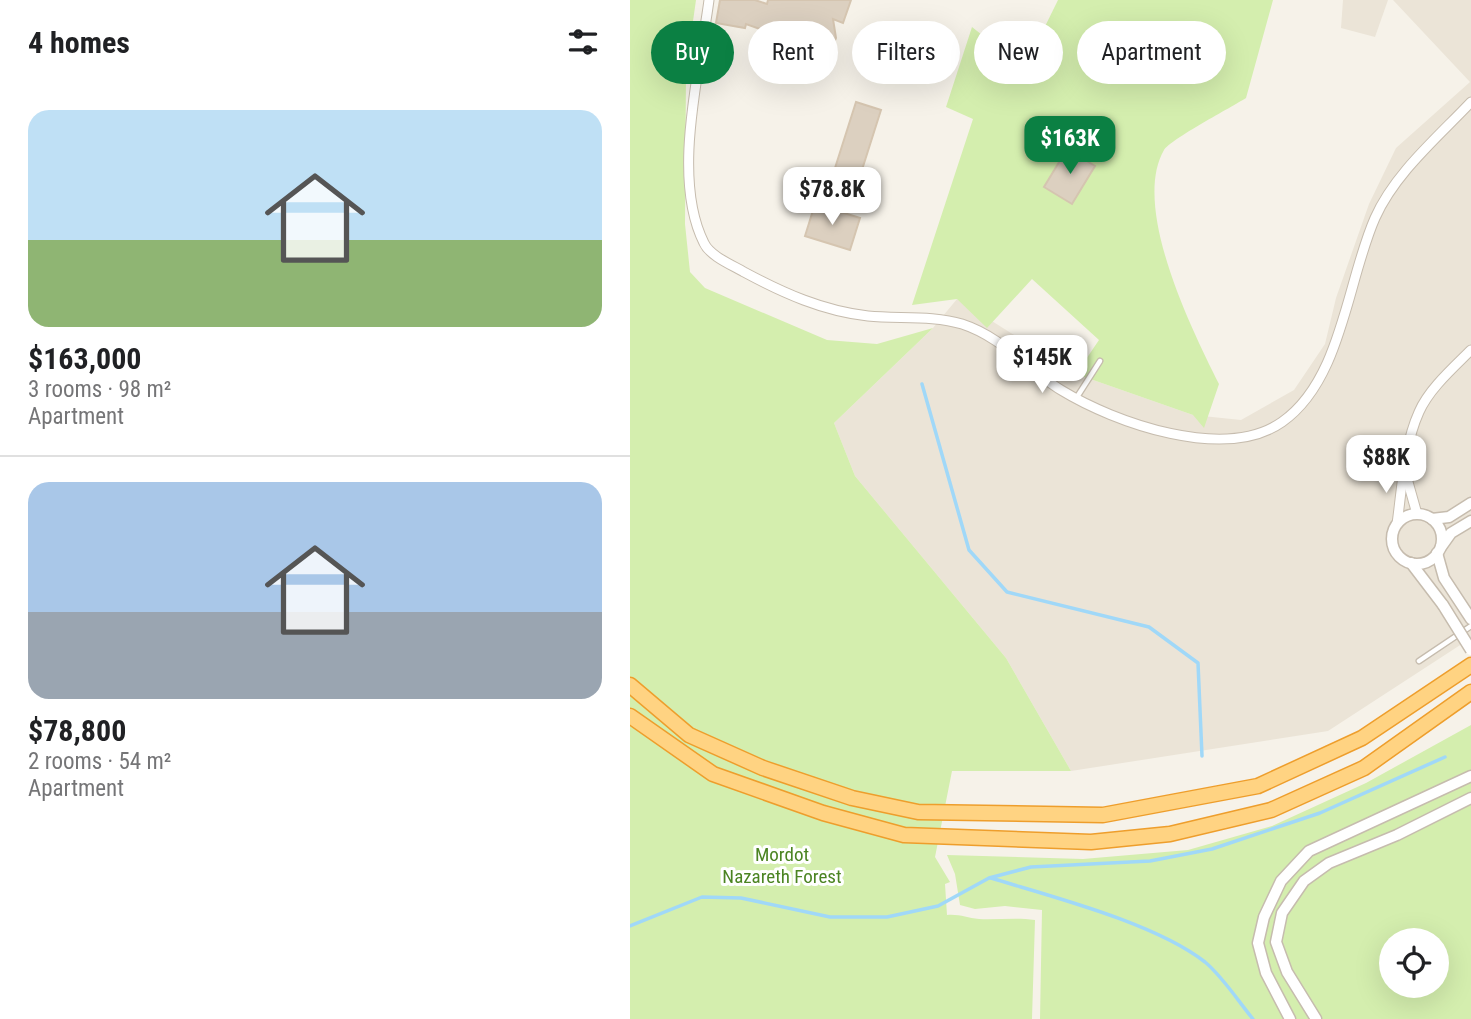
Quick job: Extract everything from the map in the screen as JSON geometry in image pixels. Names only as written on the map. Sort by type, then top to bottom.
[{"type":"highway","points":[[630,685],[689,735],[763,768],[852,798],[918,812],[1103,815],[1258,786],[1362,738],[1471,665]]},
{"type":"highway","points":[[630,716],[713,774],[823,813],[904,835],[1091,842],[1170,834],[1271,810],[1364,768],[1471,692]]},
{"type":"street","points":[[709,0],[689,171],[691,204],[705,246],[728,263],[776,289],[824,307],[864,316],[961,323],[1010,350],[1036,373],[1077,398],[1173,436],[1242,438],[1282,422],[1301,404],[1322,375],[1375,218],[1410,168],[1471,102]]},
{"type":"street","points":[[1471,350],[1438,385],[1419,412],[1392,539],[1398,555],[1411,563],[1443,605],[1471,650]]},
{"type":"street","points":[[1405,470],[1418,514]]},
{"type":"street","points":[[1397,524],[1418,514],[1432,519],[1449,517],[1471,503]]},
{"type":"street","points":[[1432,519],[1441,533],[1438,552],[1444,578],[1471,619]]},
{"type":"street","points":[[1411,563],[1427,561],[1438,552],[1451,533],[1471,521]]},
{"type":"street","points":[[1290,1019],[1266,973],[1258,943],[1264,917],[1281,881],[1309,851],[1471,776]]},
{"type":"street","points":[[1316,1019],[1287,972],[1276,942],[1282,913],[1304,881],[1329,863],[1397,835],[1471,798]]},
{"type":"lane","points":[[1077,398],[1100,361]]},
{"type":"lane","points":[[1419,661],[1471,626]]},
{"type":"shaded area","points":[[1343,0],[1388,0],[1375,37],[1341,28]]},
{"type":"shaded area","points":[[1393,0],[1471,0],[1471,638],[1328,731],[1071,771],[1006,658],[855,476],[834,423],[933,328],[957,299],[1076,374],[1193,415],[1241,420],[1294,390],[1325,344],[1336,298],[1369,204],[1396,148],[1470,82]]},
{"type":"green space","name":"Mordot Nazareth Forest","points":[[630,0],[696,0],[693,21],[651,21],[651,84],[686,84],[685,224],[690,272],[705,288],[827,340],[877,344],[933,328],[834,423],[855,476],[1006,658],[1071,771],[952,771],[935,857],[950,882],[945,884],[947,915],[979,919],[1035,920],[1032,1019],[630,1019]]},
{"type":"green space","points":[[1058,0],[1273,0],[1246,98],[1169,145],[1164,150],[1156,174],[1155,203],[1169,268],[1194,333],[1219,384],[1204,428],[1193,415],[1076,374],[1099,340],[1032,279],[987,328],[957,299],[912,305],[973,119],[946,107],[953,84],[960,84],[960,64],[972,27],[974,84],[1063,84],[1063,21],[1048,21]]},
{"type":"green space","points":[[1471,725],[1471,1019],[1040,1019],[1042,910],[1005,906],[975,909],[960,905],[955,874],[947,855],[1083,859],[1188,850],[1272,826],[1366,783]]},
{"type":"building","points":[[720,0],[755,0],[767,4],[768,0],[851,0],[843,23],[833,19],[748,21],[745,28],[734,26],[734,21],[716,21]]},
{"type":"building","points":[[856,102],[881,110],[860,176],[835,168]]},
{"type":"building","points":[[1067,149],[1095,166],[1072,204],[1044,187]]},
{"type":"building","points":[[815,204],[860,218],[850,250],[805,236]]},
{"type":"waterway","points":[[922,384],[969,550],[1007,592],[1149,627],[1198,663],[1202,756]]},
{"type":"waterway","points":[[630,926],[702,897],[741,898],[830,917],[887,917],[938,906],[989,878],[1031,867],[1150,861],[1212,849],[1320,813],[1445,757]]},
{"type":"waterway","points":[[991,878],[1102,912],[1184,948],[1212,968],[1253,1019]]}]
